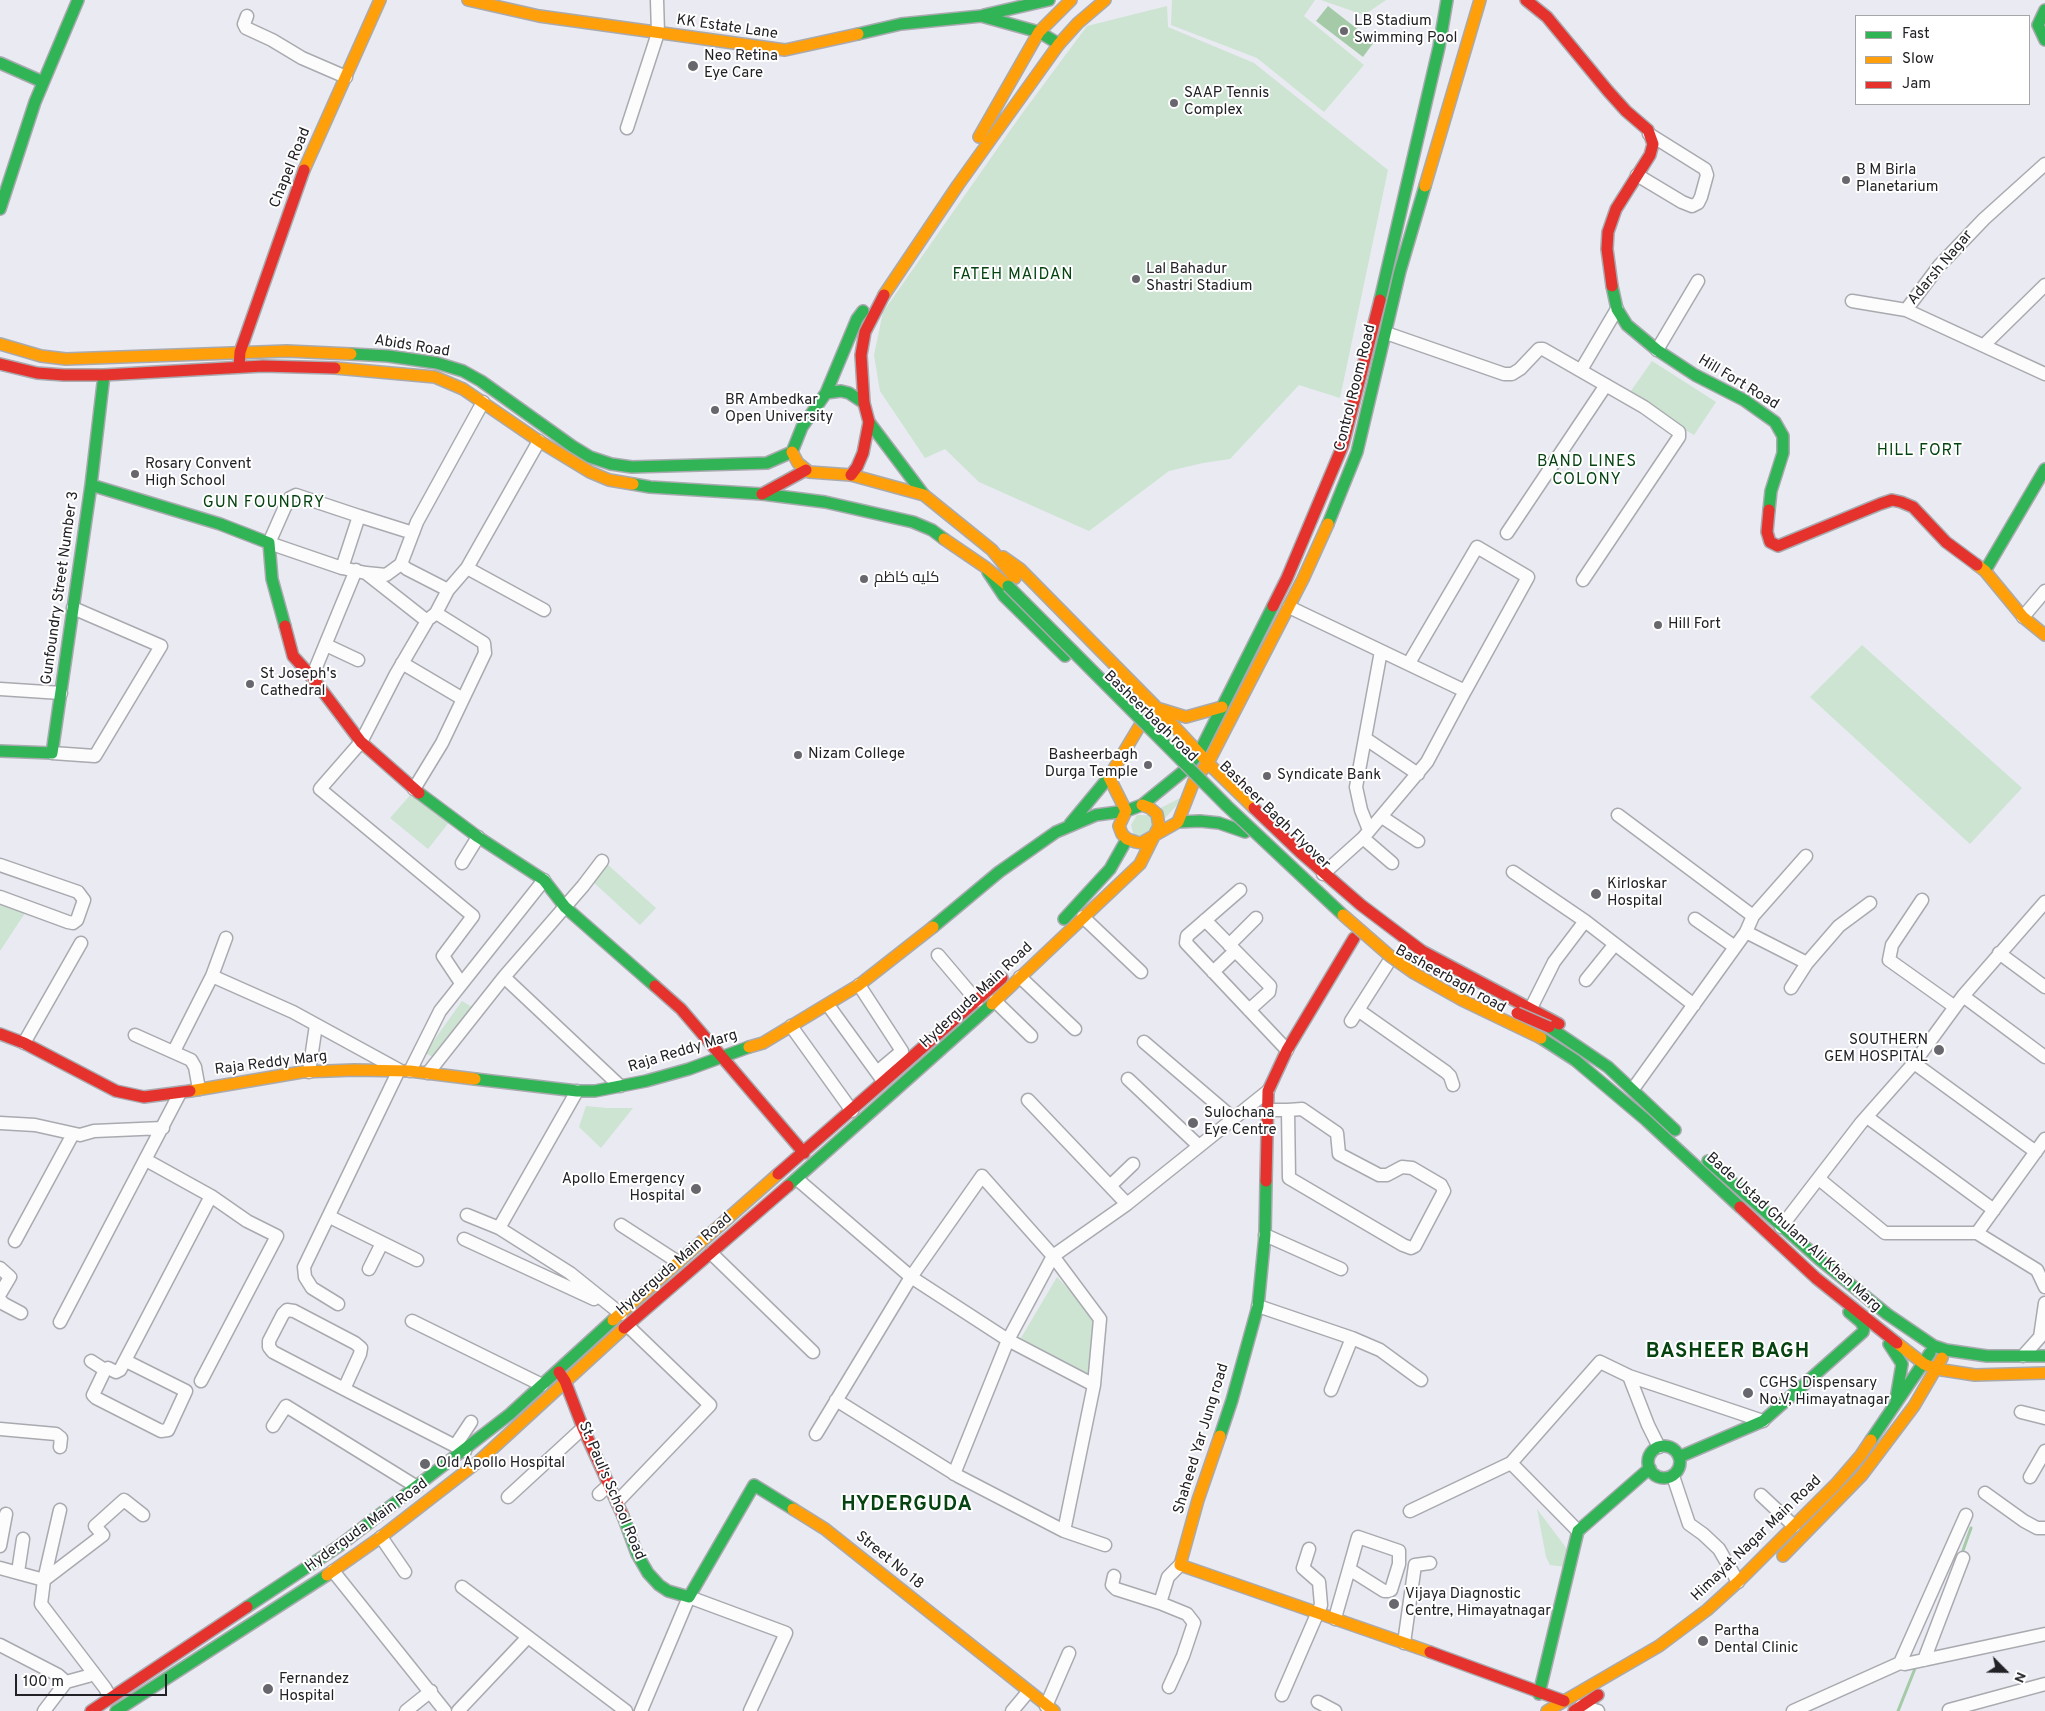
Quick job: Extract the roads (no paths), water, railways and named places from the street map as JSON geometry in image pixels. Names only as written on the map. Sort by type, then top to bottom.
[{"type":"main road","points":[[0,209],[43,82],[78,0]]},
{"type":"main road","name":"Chapel Road","points":[[239,367],[240,352],[305,167],[380,0]]},
{"type":"main road","name":"KK Estate Lane","points":[[468,0],[539,16],[658,34],[785,50],[901,24],[981,16],[1039,32],[1059,44]]},
{"type":"main road","points":[[981,16],[1049,0]]},
{"type":"main road","points":[[826,502],[807,471],[798,463],[792,452],[802,427],[826,393],[858,319],[977,140],[1039,32],[1071,0]]},
{"type":"main road","points":[[992,550],[924,495],[869,422],[864,403],[861,355],[865,332],[882,299],[958,185],[1059,44],[1078,23],[1105,0]]},
{"type":"main road","name":"Control Room Road","points":[[1199,753],[1288,578],[1343,445],[1387,271],[1439,47],[1447,0]]},
{"type":"main road","name":"Control Room Road","points":[[1194,781],[1208,763],[1289,607],[1343,489],[1357,452],[1400,271],[1480,0]]},
{"type":"main road","points":[[1526,0],[1547,17],[1608,91],[1626,111],[1648,130],[1649,134]]},
{"type":"main road","points":[[1540,0],[1547,17]]},
{"type":"main road","points":[[2045,10],[2038,25],[2045,40]]},
{"type":"main road","points":[[0,63],[43,82]]},
{"type":"main road","name":"Hill Fort Road","points":[[1649,134],[1652,144],[1650,156],[1616,209],[1608,232],[1609,274],[1617,309],[1626,325],[1657,350],[1695,375],[1744,400],[1775,422],[1783,436],[1783,453],[1771,491],[1767,532],[1770,542],[1778,546],[1784,544],[1892,500],[1913,507],[1946,542],[1985,571],[2023,617],[2045,635]]},
{"type":"main road","name":"Abids Road","points":[[0,344],[41,356],[66,359],[287,351],[388,356],[436,363],[463,371],[481,381],[572,446],[590,456],[611,464],[632,467],[767,463],[792,452]]},
{"type":"main road","name":"Basheer Bagh Flyover","points":[[0,364],[37,373],[104,375],[239,367],[350,368],[435,377],[463,389],[539,441],[590,472],[609,480],[650,487],[762,494],[826,502],[913,522],[932,530],[985,567],[1011,582],[1362,921],[1405,954],[1481,998],[1549,1027],[1579,1046]]},
{"type":"main road","name":"Gunfoundry Street Number 3","points":[[52,754],[92,485],[104,375]]},
{"type":"main road","points":[[826,393],[841,392],[850,394],[864,403]]},
{"type":"main road","points":[[851,475],[863,454],[869,422]]},
{"type":"main road","points":[[1347,432],[1361,437]]},
{"type":"main road","points":[[1985,571],[2045,469]]},
{"type":"main road","points":[[762,494],[807,471],[851,475],[924,495]]},
{"type":"main road","points":[[92,485],[220,524],[269,543],[272,579],[293,656],[312,676],[360,742],[414,788],[478,837],[544,880],[565,907],[681,1009],[804,1152]]},
{"type":"main road","name":"Basheer Bagh Flyover","points":[[992,550],[1011,582],[1227,806],[1361,932],[1414,973],[1462,1000],[1541,1038],[1575,1060]]},
{"type":"main road","name":"Basheerbagh road","points":[[992,550],[1020,569],[1157,708],[1208,763],[1324,874],[1378,919],[1422,951],[1531,1008],[1575,1034],[1579,1046]]},
{"type":"main road","name":"Basheerbagh road","points":[[985,567],[1004,596],[1185,770],[1245,832],[1354,938],[1388,963],[1450,1000],[1554,1055],[1575,1060]]},
{"type":"main road","points":[[1070,824],[1108,777],[1139,727],[1157,708],[1186,717],[1222,707]]},
{"type":"main road","points":[[0,751],[52,754]]},
{"type":"main road","name":"Raja Reddy Marg","points":[[0,1034],[24,1043],[116,1092],[144,1097],[308,1072],[405,1070],[578,1091],[595,1091],[646,1081],[689,1069],[721,1056],[763,1043],[828,1005],[859,985],[951,913],[999,872],[1056,832],[1070,824],[1096,815],[1126,811],[1142,805],[1185,770],[1199,753]]},
{"type":"main road","points":[[1108,777],[1126,811],[1119,826],[1122,834],[1127,839],[1140,842],[1155,836],[1178,822],[1200,821],[1219,823],[1245,832]]},
{"type":"main road","points":[[1178,822],[1194,781]]},
{"type":"main road","points":[[1142,805],[1150,808],[1157,814],[1159,826],[1155,836]]},
{"type":"main road","name":"Hyderguda Main Road","points":[[91,1711],[112,1692],[339,1546],[417,1487],[460,1448],[510,1414],[558,1370],[616,1311],[678,1262],[852,1111],[881,1077],[1017,972],[1083,917],[1140,864],[1155,836]]},
{"type":"main road","points":[[1058,924],[1084,899],[1110,869],[1127,839]]},
{"type":"main road","name":"Shaheed Yar Jung road","points":[[1180,1565],[1198,1500],[1232,1400],[1258,1306],[1265,1235],[1268,1092],[1288,1050],[1354,938]]},
{"type":"main road","name":"Hyderguda Main Road","points":[[125,1710],[381,1538],[479,1461],[711,1253],[749,1224],[995,1001],[1017,972]]},
{"type":"main road","points":[[1579,1046],[1608,1067],[1685,1139]]},
{"type":"main road","name":"Bade Ustad Ghulam Ali Khan Marg","points":[[1575,1060],[1646,1120],[1816,1278],[1924,1364],[1936,1369],[1962,1374],[2045,1373]]},
{"type":"main road","name":"Bade Ustad Ghulam Ali Khan Marg","points":[[1698,1152],[1781,1227],[1887,1314],[1934,1346],[1946,1350],[1987,1356],[2045,1356]]},
{"type":"main road","points":[[1679,1457],[1763,1421],[1863,1332],[1864,1328],[1861,1322],[1840,1306],[1839,1302],[1842,1299]]},
{"type":"main road","points":[[1875,1326],[1902,1364],[1895,1405]]},
{"type":"main road","name":"Himayat Nagar Main Road","points":[[1547,1711],[1660,1646],[1707,1610],[1738,1582],[1836,1484],[1861,1455],[1924,1364],[1934,1346]]},
{"type":"main road","points":[[1773,1565],[1862,1474],[1918,1399],[1946,1350]]},
{"type":"main road","name":"St. Paul's School Road","points":[[558,1370],[566,1381],[604,1490],[617,1502],[637,1554],[648,1573],[659,1585],[668,1591],[689,1596]]},
{"type":"main road","points":[[1918,1399],[1941,1382],[1962,1374]]},
{"type":"main road","points":[[1659,1447],[1670,1447],[1675,1450],[1679,1457],[1679,1469],[1673,1476],[1658,1477],[1650,1468],[1649,1459],[1651,1454],[1659,1447]]},
{"type":"main road","points":[[1540,1694],[1578,1531],[1650,1468]]},
{"type":"main road","name":"Street No 18","points":[[689,1596],[754,1485],[825,1528],[1050,1708]]},
{"type":"main road","points":[[1180,1565],[1564,1701],[1577,1709],[1678,1644],[1731,1604]]},
{"type":"main road","points":[[112,1692],[125,1710]]},
{"type":"street","points":[[627,128],[658,34],[657,0]]},
{"type":"street","points":[[247,16],[244,24],[246,28],[272,40],[302,58],[346,77]]},
{"type":"street","points":[[1637,175],[1692,206],[1698,203],[1701,197],[1707,175],[1705,169],[1649,134]]},
{"type":"street","name":"Adarsh Nagar","points":[[2045,164],[1984,219],[1939,266],[1906,310],[2045,374]]},
{"type":"street","points":[[1657,350],[1698,281]]},
{"type":"street","points":[[1984,345],[2045,285]]},
{"type":"street","points":[[1852,301],[1906,310]]},
{"type":"street","points":[[1581,370],[1617,309]]},
{"type":"street","points":[[1386,333],[1504,374],[1512,374],[1520,369],[1539,349],[1543,348],[1664,420],[1680,434],[1583,580]]},
{"type":"street","points":[[1507,533],[1606,385]]},
{"type":"street","points":[[413,533],[296,495],[290,498],[281,513],[269,543],[342,568],[386,575],[401,564],[427,503],[478,415],[483,402]]},
{"type":"street","points":[[461,983],[443,956],[473,916],[320,789],[360,742],[402,663],[448,590],[467,568],[539,441]]},
{"type":"street","points":[[342,568],[359,516]]},
{"type":"street","points":[[1324,874],[1382,817],[1428,762],[1528,576],[1477,547],[1409,663]]},
{"type":"street","points":[[401,564],[448,590]]},
{"type":"street","points":[[467,568],[544,610]]},
{"type":"street","points":[[361,571],[432,617],[484,643],[484,653],[442,743],[414,788]]},
{"type":"street","points":[[312,676],[361,571]]},
{"type":"street","points":[[2023,617],[2045,591]]},
{"type":"street","points":[[1289,607],[1465,691]]},
{"type":"street","points":[[52,754],[95,756],[161,646],[73,608]]},
{"type":"street","points":[[326,645],[358,660]]},
{"type":"street","points":[[1381,651],[1356,787],[1366,834],[1392,864]]},
{"type":"street","points":[[402,663],[463,699]]},
{"type":"street","points":[[0,689],[61,694]]},
{"type":"street","points":[[1366,739],[1418,774]]},
{"type":"street","points":[[1618,814],[1753,916]]},
{"type":"street","points":[[1382,817],[1418,841]]},
{"type":"street","points":[[462,863],[478,837]]},
{"type":"street","points":[[1633,1089],[1746,932],[1753,916],[1806,856]]},
{"type":"street","points":[[428,1073],[504,977],[602,861]]},
{"type":"street","points":[[0,865],[78,892],[84,900],[77,920],[68,922],[0,898]]},
{"type":"street","points":[[1513,872],[1585,921],[1694,1005]]},
{"type":"street","points":[[338,1304],[312,1288],[305,1277],[304,1267],[405,1070],[440,1011],[544,880]]},
{"type":"street","points":[[1240,890],[1185,939],[1186,943],[1288,1050]]},
{"type":"street","points":[[1922,900],[1892,945],[1889,960],[1955,1007]]},
{"type":"street","points":[[1781,1227],[1867,1117],[1914,1063],[1963,996],[2045,902]]},
{"type":"street","points":[[1791,988],[1807,963],[1839,926],[1870,903]]},
{"type":"street","points":[[1083,917],[1141,972]]},
{"type":"street","points":[[1213,972],[1256,918]]},
{"type":"street","points":[[1695,918],[1735,947]]},
{"type":"street","points":[[1205,920],[1270,986],[1269,992],[1249,1010]]},
{"type":"street","points":[[1531,1008],[1554,962],[1585,921]]},
{"type":"street","points":[[1746,932],[1807,963]]},
{"type":"street","points":[[174,1051],[212,976],[226,938]]},
{"type":"street","points":[[24,1043],[81,943]]},
{"type":"street","points":[[1586,980],[1615,944]]},
{"type":"street","points":[[1999,953],[2045,987]]},
{"type":"street","points":[[938,955],[978,1001]]},
{"type":"street","points":[[1351,1021],[1388,963]]},
{"type":"street","points":[[1017,972],[1075,1029]]},
{"type":"street","points":[[212,976],[293,1012],[405,1070]]},
{"type":"street","points":[[504,977],[620,1086]]},
{"type":"street","points":[[828,1005],[881,1077],[902,1051],[859,985]]},
{"type":"street","points":[[1963,996],[2045,1057]]},
{"type":"street","points":[[995,1001],[1031,1036]]},
{"type":"street","points":[[1358,1010],[1446,1072],[1450,1076],[1453,1085]]},
{"type":"street","points":[[308,1072],[316,1025]]},
{"type":"street","points":[[791,1026],[852,1111]]},
{"type":"street","points":[[135,1035],[191,1060],[194,1063],[199,1089]]},
{"type":"street","points":[[1144,1042],[1234,1119]]},
{"type":"street","points":[[1914,1063],[2036,1152]]},
{"type":"street","points":[[1128,1079],[1198,1146]]},
{"type":"street","points":[[499,1228],[578,1091]]},
{"type":"street","points":[[954,1474],[1008,1340],[1053,1256],[1127,1204],[1268,1092]]},
{"type":"street","points":[[60,1322],[180,1093]]},
{"type":"street","points":[[1028,1100],[1127,1204]]},
{"type":"street","points":[[1268,1110],[1302,1109],[1337,1133],[1340,1154],[1378,1175],[1388,1174],[1402,1167],[1412,1168],[1441,1184],[1444,1191],[1415,1246],[1412,1248],[1403,1245],[1289,1178],[1288,1110]]},
{"type":"street","points":[[1867,1117],[1994,1210]]},
{"type":"street","points":[[0,1123],[35,1125],[80,1135],[94,1131],[163,1128]]},
{"type":"street","points":[[15,1241],[73,1134]]},
{"type":"street","points":[[1977,1233],[2045,1139]]},
{"type":"street","points":[[146,1160],[211,1196],[247,1221],[278,1236],[201,1381]]},
{"type":"street","points":[[1110,1186],[1134,1164]]},
{"type":"street","points":[[816,1434],[910,1277],[982,1176],[1053,1256],[1100,1319],[1094,1385],[1064,1531]]},
{"type":"street","points":[[797,1179],[910,1277],[1008,1340],[1094,1385]]},
{"type":"street","points":[[1819,1179],[1885,1233],[1977,1233],[2037,1270],[2045,1287]]},
{"type":"street","points":[[91,1361],[105,1370],[108,1368],[118,1371],[126,1360],[211,1196]]},
{"type":"street","points":[[467,1215],[499,1228],[570,1273],[616,1311]]},
{"type":"street","points":[[330,1217],[417,1260]]},
{"type":"street","points":[[620,1225],[678,1262]]},
{"type":"street","points":[[1265,1235],[1341,1269]]},
{"type":"street","points":[[464,1239],[616,1311]]},
{"type":"street","points":[[369,1269],[382,1243]]},
{"type":"street","points":[[711,1253],[813,1352]]},
{"type":"street","points":[[0,1268],[10,1277],[0,1294]]},
{"type":"street","points":[[0,1300],[21,1313]]},
{"type":"street","points":[[2023,1356],[2040,1337],[2045,1304]]},
{"type":"street","points":[[1258,1306],[1352,1338],[1380,1350],[1421,1380]]},
{"type":"street","points":[[344,1389],[361,1348],[294,1311],[287,1310],[283,1314],[269,1342],[269,1347],[274,1352],[344,1389],[460,1448],[471,1422]]},
{"type":"street","points":[[412,1321],[542,1385]]},
{"type":"street","points":[[617,1502],[710,1405],[628,1326]]},
{"type":"street","points":[[1331,1390],[1352,1338]]},
{"type":"street","points":[[105,1370],[93,1395],[94,1397],[161,1431],[168,1430],[186,1391],[126,1360]]},
{"type":"street","points":[[1410,1511],[1511,1463],[1600,1362],[1630,1376],[1763,1421]]},
{"type":"street","points":[[1630,1376],[1659,1447]]},
{"type":"street","points":[[836,1400],[954,1474],[1064,1531],[1105,1545]]},
{"type":"street","points":[[273,1426],[286,1406],[417,1487]]},
{"type":"street","points":[[2021,1412],[2045,1418]]},
{"type":"street","points":[[508,1497],[583,1428]]},
{"type":"street","points":[[0,1429],[56,1434],[60,1438],[60,1447]]},
{"type":"street","points":[[2030,1477],[2045,1452]]},
{"type":"street","points":[[1511,1463],[1578,1531]]},
{"type":"street","points":[[1673,1476],[1689,1524],[1719,1549],[1738,1582]]},
{"type":"street","points":[[1985,1492],[2024,1521],[2037,1528],[2045,1528]]},
{"type":"street","points":[[1761,1495],[1794,1526]]},
{"type":"street","points":[[44,1580],[103,1535],[95,1526],[124,1500],[143,1515]]},
{"type":"street","points":[[60,1510],[44,1580],[41,1604],[93,1672],[112,1692]]},
{"type":"street","points":[[0,1546],[6,1514]]},
{"type":"street","points":[[1902,1664],[1966,1515]]},
{"type":"street","points":[[1335,1619],[1349,1569],[1358,1537],[1399,1551],[1399,1564],[1391,1590],[1384,1591],[1349,1569]]},
{"type":"street","points":[[381,1538],[405,1572]]},
{"type":"street","points":[[18,1572],[23,1539]]},
{"type":"street","points":[[1282,1695],[1321,1605],[1320,1582],[1303,1568],[1308,1549]]},
{"type":"street","points":[[1924,1660],[1963,1558]]},
{"type":"street","points":[[1404,1643],[1415,1565],[1430,1562]]},
{"type":"street","points":[[1160,1603],[1168,1577],[1180,1565]]},
{"type":"street","points":[[0,1568],[44,1580]]},
{"type":"street","points":[[333,1571],[446,1711]]},
{"type":"street","points":[[1114,1576],[1112,1585],[1116,1589],[1187,1614],[1194,1623],[1183,1656],[1169,1687]]},
{"type":"street","points":[[462,1587],[626,1711]]},
{"type":"street","points":[[641,1711],[689,1596]]},
{"type":"street","name":"St. Paul's School Road","points":[[689,1596],[786,1634],[750,1711]]},
{"type":"street","points":[[1793,1711],[1902,1664],[2045,1634]]},
{"type":"street","points":[[458,1711],[527,1638]]},
{"type":"street","points":[[0,1645],[58,1675],[66,1682]]},
{"type":"street","points":[[1050,1708],[1069,1653]]},
{"type":"street","points":[[44,1711],[66,1682],[88,1676],[93,1672]]},
{"type":"street","points":[[1950,1710],[2045,1684]]},
{"type":"street","points":[[406,1711],[431,1692]]},
{"type":"street","points":[[1012,1711],[1028,1692]]},
{"type":"street","points":[[1318,1702],[1335,1711]]},
{"type":"street","points":[[1577,1709],[1598,1711]]},
{"type":"waterway","points":[[1961,1556],[1971,1528]]},
{"type":"waterway","points":[[1898,1711],[1916,1666]]},
{"type":"place","name":"LB Stadium Swimming Pool","points":[[1344,31]]},
{"type":"place","name":"Neo Retina Eye Care","points":[[693,66]]},
{"type":"place","name":"SAAP Tennis Complex","points":[[1174,103]]},
{"type":"place","name":"B M Birla Planetarium","points":[[1846,180]]},
{"type":"place","name":"Lal Bahadur Shastri Stadium","points":[[1136,279]]},
{"type":"place","name":"BR Ambedkar Open University","points":[[715,410]]},
{"type":"place","name":"Rosary Convent High School","points":[[135,474]]},
{"type":"place","name":"كليه كاظم","points":[[864,579]]},
{"type":"place","name":"Hill Fort","points":[[1658,625]]},
{"type":"place","name":"St Joseph's Cathedral","points":[[250,684]]},
{"type":"place","name":"Nizam College","points":[[798,755]]},
{"type":"place","name":"Basheerbagh Durga Temple","points":[[1148,765]]},
{"type":"place","name":"Syndicate Bank","points":[[1267,776]]},
{"type":"place","name":"Kirloskar Hospital","points":[[1596,894]]},
{"type":"place","name":"SOUTHERN GEM HOSPITAL","points":[[1939,1050]]},
{"type":"place","name":"Sulochana Eye Centre","points":[[1193,1123]]},
{"type":"place","name":"Apollo Emergency Hospital","points":[[696,1189]]},
{"type":"place","name":"CGHS Dispensary No.V, Himayatnagar","points":[[1748,1393]]},
{"type":"place","name":"Old Apollo Hospital","points":[[425,1464]]},
{"type":"place","name":"Vijaya Diagnostic Centre, Himayatnagar","points":[[1394,1604]]},
{"type":"place","name":"Partha Dental Clinic","points":[[1703,1641]]},
{"type":"place","name":"Fernandez Hospital","points":[[268,1689]]},
{"type":"district","name":"FATEH MAIDAN","points":[[1013,276]]},
{"type":"district","name":"HILL FORT","points":[[1920,452]]},
{"type":"district","name":"BAND LINES COLONY","points":[[1587,472]]},
{"type":"district","name":"GUN FOUNDRY","points":[[264,504]]},
{"type":"district","name":"BASHEER BAGH","points":[[1728,1353]]},
{"type":"district","name":"HYDERGUDA","points":[[907,1506]]}]
